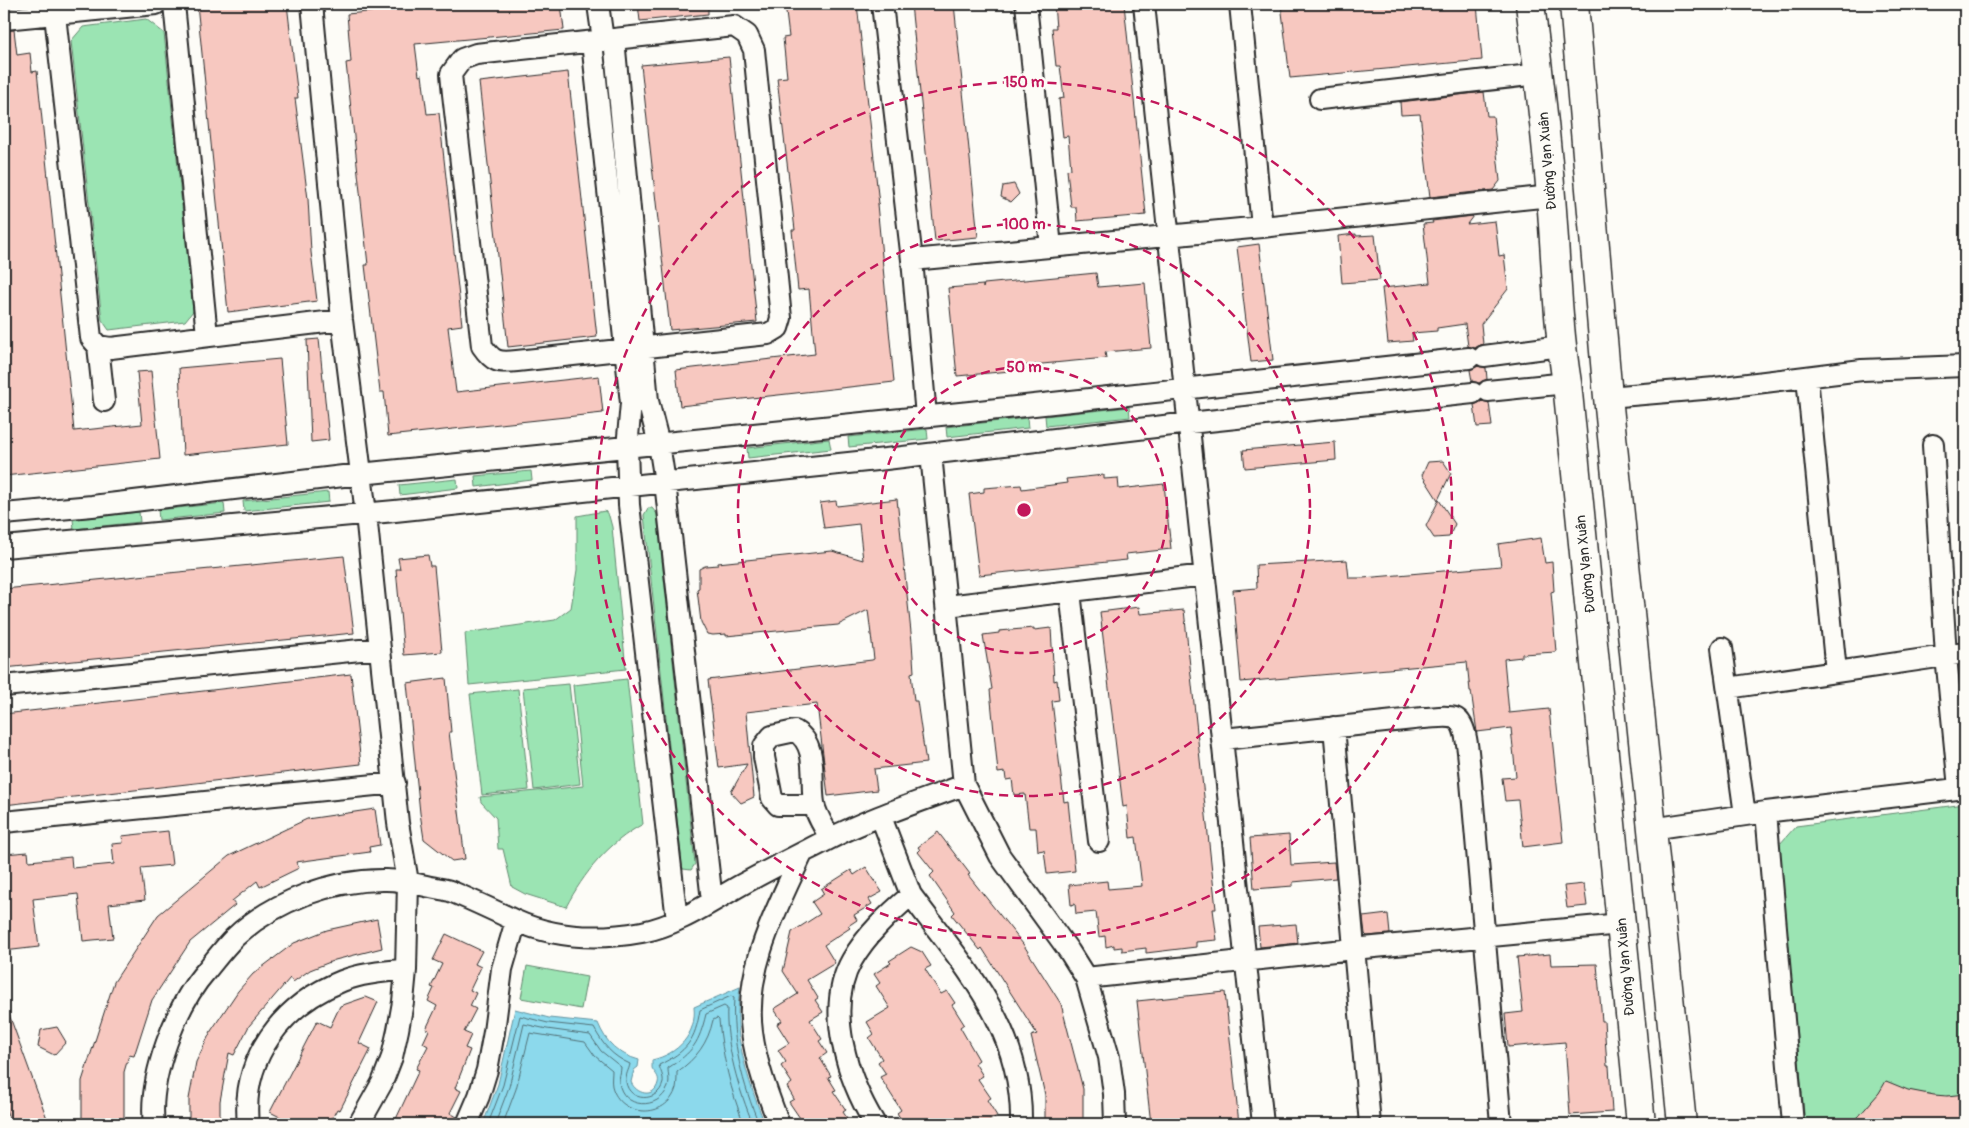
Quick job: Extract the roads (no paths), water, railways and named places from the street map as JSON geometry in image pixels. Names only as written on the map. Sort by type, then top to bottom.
[{"type":"highway","name":"Đường Vạn Xuân","points":[[1530,4],[1551,196],[1561,346],[1567,383],[1640,1124]]},
{"type":"highway","points":[[1574,4],[1608,397],[1682,1124]]},
{"type":"street","points":[[4,19],[156,4]]},
{"type":"street","points":[[174,4],[207,335]]},
{"type":"street","points":[[312,4],[342,320],[366,514],[402,855],[408,882],[404,1002],[392,1057],[382,1083],[359,1124]]},
{"type":"street","points":[[598,4],[634,348],[628,448],[628,486],[677,920]]},
{"type":"street","points":[[882,4],[912,260],[926,416]]},
{"type":"street","points":[[1026,4],[1051,247]]},
{"type":"street","points":[[1144,4],[1263,1124]]},
{"type":"street","points":[[1240,4],[1262,227]]},
{"type":"street","points":[[56,14],[91,338],[98,346],[104,401]]},
{"type":"street","points":[[734,26],[747,35],[754,50],[781,318],[778,328],[768,334],[502,362],[490,358],[482,346],[451,74],[462,59],[476,54],[603,40],[734,26]]},
{"type":"street","points":[[1320,99],[1539,74]]},
{"type":"street","points":[[912,260],[1262,227],[1551,196]]},
{"type":"street","points":[[98,346],[112,348],[342,320]]},
{"type":"street","points":[[4,514],[92,506],[360,474],[628,448],[1185,389],[1561,346]]},
{"type":"street","points":[[634,348],[659,444],[665,482],[712,902]]},
{"type":"street","points":[[1608,397],[1715,388],[1862,370],[1965,366]]},
{"type":"street","points":[[1808,377],[1836,672]]},
{"type":"street","points":[[4,547],[366,514],[931,454],[1189,423],[1567,383]]},
{"type":"street","points":[[1651,829],[1766,812],[1962,788],[1956,655],[1933,445]]},
{"type":"street","points":[[931,454],[948,606],[964,785],[1000,856],[1070,951],[1086,978],[1108,1057],[1114,1094],[1115,1124]]},
{"type":"street","points":[[948,606],[1205,575]]},
{"type":"street","points":[[1070,592],[1099,841]]},
{"type":"street","points":[[4,686],[380,648]]},
{"type":"street","points":[[1722,648],[1745,815]]},
{"type":"street","points":[[1728,688],[1956,655]]},
{"type":"street","points":[[1222,739],[1423,718],[1455,718],[1461,722],[1465,732],[1470,770],[1501,1124]]},
{"type":"street","points":[[1334,728],[1370,1124]]},
{"type":"street","points":[[4,822],[395,783]]},
{"type":"street","points":[[154,1124],[153,1117],[162,1054],[185,999],[195,984],[235,938],[257,921],[299,897],[358,882],[386,880],[408,882],[447,890],[516,920],[571,936],[601,938],[643,932],[677,920],[830,838],[964,785]]},
{"type":"street","points":[[814,805],[830,838]]},
{"type":"street","points":[[1766,812],[1792,1124]]},
{"type":"street","points":[[881,817],[911,895],[983,992],[1002,1026],[1015,1063],[1022,1105],[1021,1124]]},
{"type":"street","points":[[779,1124],[757,1056],[752,1032],[752,997],[763,943],[774,914],[802,854]]},
{"type":"street","points":[[876,1124],[868,1113],[852,1075],[842,1041],[839,1007],[851,962],[866,940],[890,913],[911,895]]},
{"type":"street","points":[[467,1124],[479,1096],[487,1070],[502,969],[516,920]]},
{"type":"street","points":[[1086,978],[1353,949],[1621,924]]},
{"type":"street","points":[[248,1124],[247,1096],[252,1068],[262,1048],[278,1025],[295,1008],[318,992],[343,980],[366,974],[406,970]]},
{"type":"water","points":[[740,987],[738,1012],[739,1038],[750,1082],[765,1124],[483,1124],[498,1084],[515,1009],[549,1018],[598,1023],[614,1047],[639,1060],[631,1082],[641,1092],[649,1093],[656,1088],[658,1083],[658,1076],[652,1068],[652,1060],[670,1053],[684,1041],[692,1026],[694,1007]]}]
